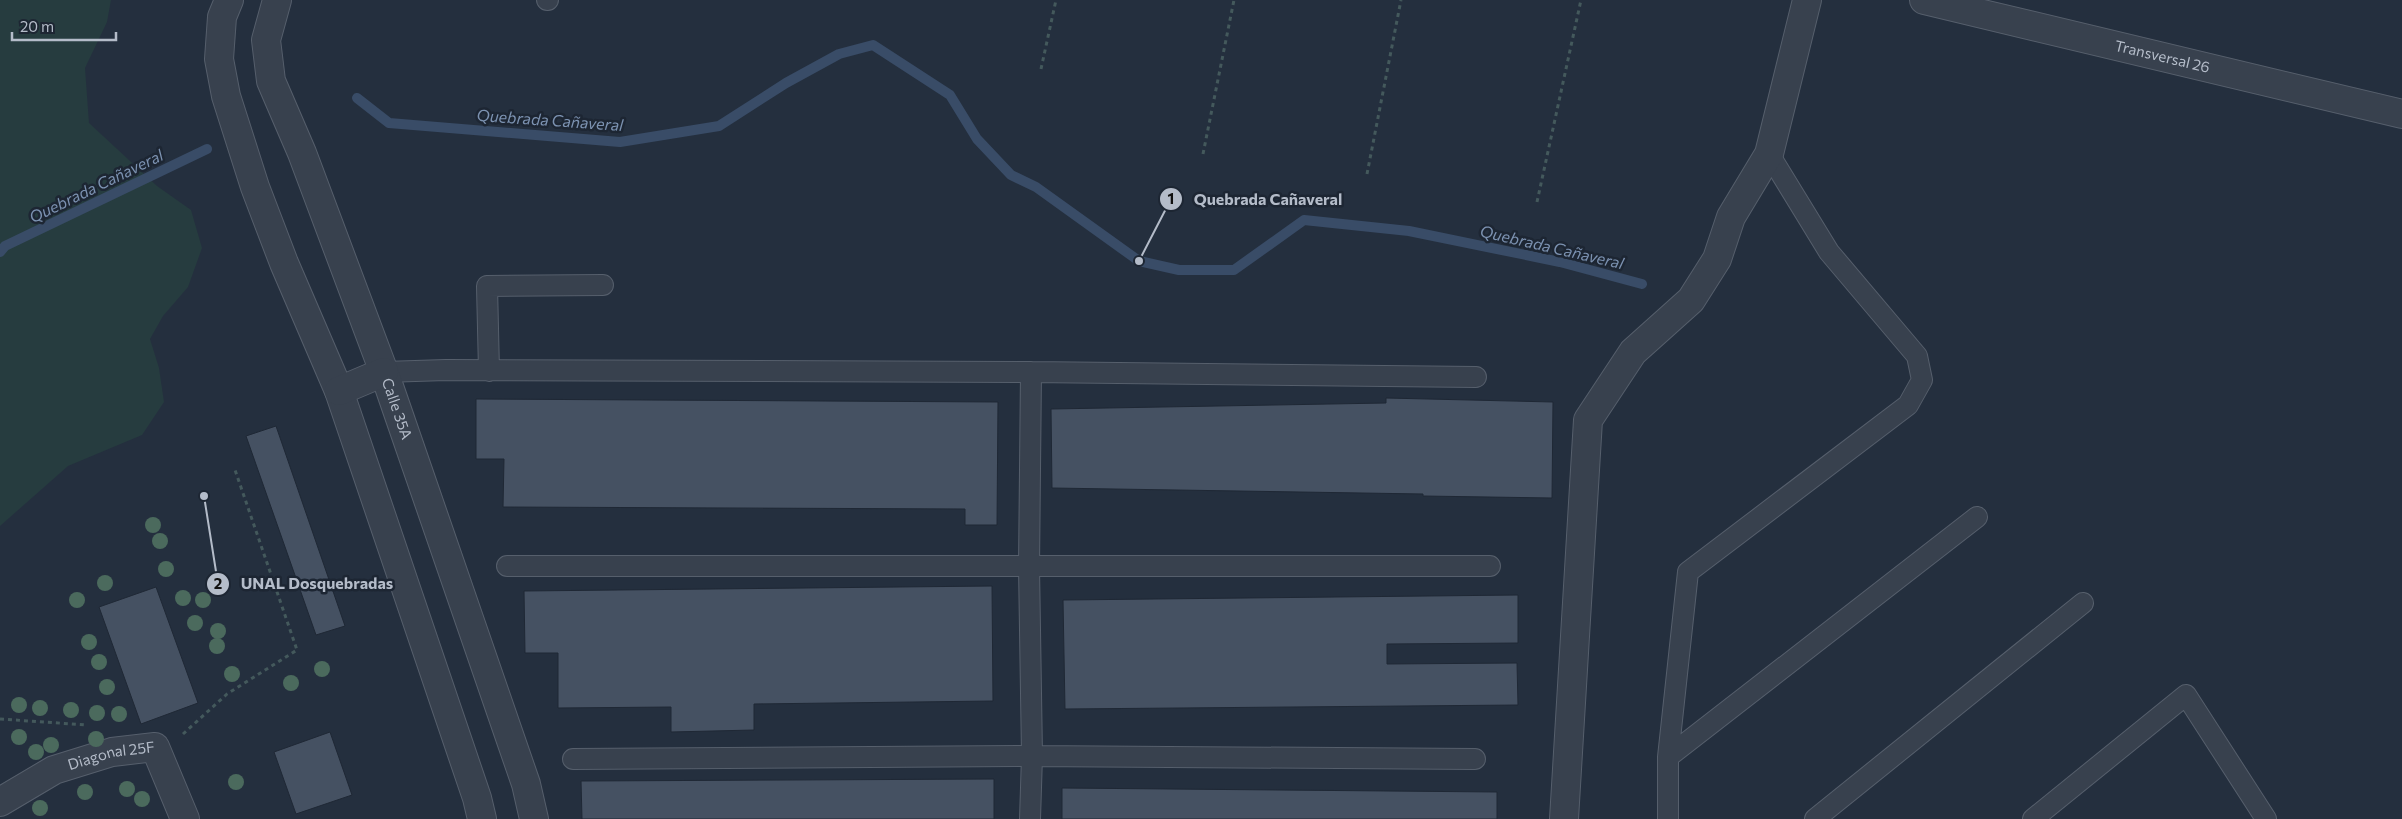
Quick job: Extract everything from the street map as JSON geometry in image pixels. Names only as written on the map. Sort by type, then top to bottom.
[{"type":"street","points":[[229,0],[222,17],[219,59],[226,96],[255,188],[284,263],[339,391],[477,798],[482,819]]},
{"type":"street","name":"Calle 35A","points":[[277,0],[266,40],[271,81],[302,152],[384,372],[526,784],[534,819]]},
{"type":"street","points":[[1564,819],[1588,420],[1633,352],[1691,300],[1717,259],[1731,217],[1769,154],[1807,0]]},
{"type":"street","name":"Transversal 26","points":[[1924,0],[2402,114]]},
{"type":"street","points":[[339,391],[384,372]]},
{"type":"street","name":"Diagonal 25F","points":[[0,802],[54,770],[112,752],[155,747],[185,819]]},
{"type":"lane","points":[[1668,819],[1668,757],[1688,572],[1908,404],[1922,380],[1917,356],[1829,252],[1769,154]]},
{"type":"lane","points":[[489,371],[487,286],[603,285]]},
{"type":"lane","points":[[384,372],[446,370],[1031,372],[1476,377]]},
{"type":"lane","points":[[1030,819],[1032,756],[1029,567],[1031,372]]},
{"type":"lane","points":[[1668,757],[1977,517]]},
{"type":"lane","points":[[507,566],[1490,566]]},
{"type":"lane","points":[[1815,819],[2082,603]]},
{"type":"lane","points":[[2033,819],[2186,696],[2262,818]]},
{"type":"lane","points":[[573,759],[1032,756],[1475,759]]},
{"type":"path","points":[[1041,70],[1056,0]]},
{"type":"path","points":[[1203,154],[1234,0]]},
{"type":"path","points":[[1367,174],[1401,0]]},
{"type":"path","points":[[1537,202],[1581,0]]},
{"type":"path","points":[[155,747],[178,740],[228,694],[297,650],[234,467]]},
{"type":"green space","points":[[0,0],[111,0],[107,22],[85,68],[89,123],[157,186],[191,210],[202,248],[188,287],[163,316],[150,339],[159,368],[164,402],[142,435],[68,466],[0,526]]},
{"type":"building","points":[[1386,398],[1553,402],[1552,498],[1052,488],[1051,409],[1386,403]]},
{"type":"building","points":[[476,399],[998,402],[997,525],[965,525],[965,509],[503,507],[504,459],[476,459]]},
{"type":"building","points":[[276,426],[345,626],[316,635],[246,436]]},
{"type":"building","points":[[992,586],[993,701],[754,704],[754,730],[671,732],[671,707],[558,708],[558,653],[525,653],[524,591]]},
{"type":"building","points":[[156,587],[198,703],[141,724],[99,607]]},
{"type":"building","points":[[1518,595],[1518,643],[1387,644],[1387,664],[1517,663],[1518,705],[1065,709],[1063,600]]},
{"type":"building","points":[[330,732],[352,795],[296,814],[274,752]]},
{"type":"building","points":[[994,779],[994,819],[582,819],[581,781]]},
{"type":"building","points":[[1062,788],[1497,792],[1497,819],[1062,819]]},
{"type":"waterway","name":"Quebrada Cañaveral","points":[[357,98],[389,123],[620,142],[719,126],[786,83],[839,54],[873,45],[950,95],[977,139],[1011,175],[1036,187],[1139,261],[1179,270],[1234,270],[1304,220],[1409,231],[1560,262],[1642,284]]},
{"type":"waterway","name":"Quebrada Cañaveral","points":[[0,252],[5,246],[207,149]]},
{"type":"place","name":"Quebrada Cañaveral","points":[[1139,261]]},
{"type":"place","name":"UNAL Dosquebradas","points":[[204,496]]}]
